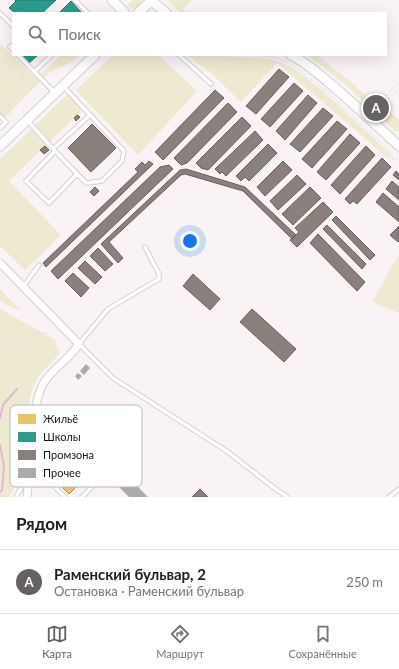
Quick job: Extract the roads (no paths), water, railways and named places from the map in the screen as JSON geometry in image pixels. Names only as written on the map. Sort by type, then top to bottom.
[{"type":"street","points":[[112,0],[124,12]]},
{"type":"street","points":[[139,12],[151,0],[165,12]]},
{"type":"street","points":[[0,146],[94,56]]},
{"type":"street","points":[[294,56],[299,58],[342,92],[399,146]]},
{"type":"street","points":[[0,263],[79,344],[45,381],[40,390],[37,405]]},
{"type":"street","points":[[27,497],[28,487]]},
{"type":"lane","points":[[76,0],[87,12]]},
{"type":"lane","points":[[0,13],[12,25]]},
{"type":"lane","points":[[19,56],[55,93]]},
{"type":"lane","points":[[34,72],[51,56]]},
{"type":"lane","points":[[180,56],[211,84]]},
{"type":"lane","points":[[27,120],[86,183],[102,181],[122,161],[124,151],[63,86]]},
{"type":"lane","points":[[77,174],[49,203],[26,181],[54,150],[90,115]]},
{"type":"lane","points":[[0,116],[6,122],[0,128]]},
{"type":"lane","points":[[145,247],[160,274],[159,279],[108,309],[79,344],[113,378],[228,452],[287,497]]},
{"type":"lane","points":[[23,287],[39,265]]},
{"type":"lane","points":[[16,497],[22,487]]},
{"type":"lane","points":[[55,487],[65,497]]},
{"type":"lane","points":[[82,497],[92,487]]},
{"type":"lane","points":[[389,497],[399,489]]},
{"type":"waterway","points":[[0,418],[3,405],[17,389]]},
{"type":"waterway","points":[[0,445],[4,466],[2,490],[0,492]]},
{"type":"place","name":"Раменский бульвар, 2","points":[[376,108]]}]
